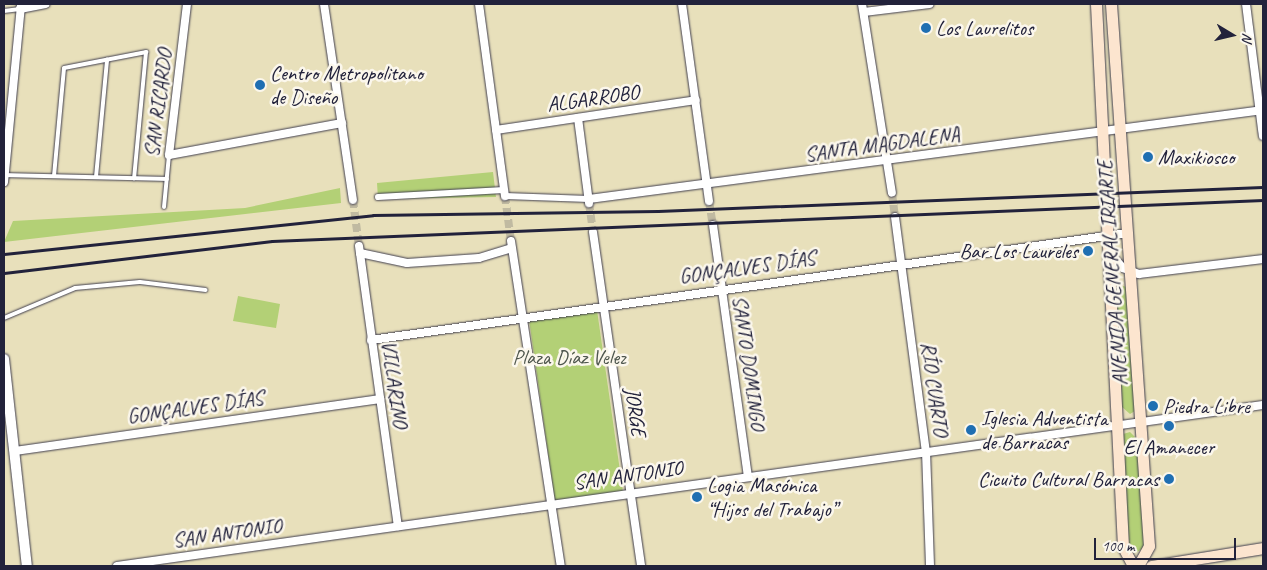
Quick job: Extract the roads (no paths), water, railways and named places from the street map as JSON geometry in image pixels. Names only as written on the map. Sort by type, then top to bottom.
[{"type":"main road","name":"AVENIDA GENERAL IRIARTE","points":[[1096,4],[1110,252],[1123,547],[1133,566]]},
{"type":"main road","name":"AVENIDA GENERAL IRIARTE","points":[[1111,4],[1128,233],[1133,273],[1149,546],[1138,566]]},
{"type":"main road","points":[[1151,566],[1263,548]]},
{"type":"street","points":[[4,182],[5,155],[21,6],[46,4]]},
{"type":"street","name":"SAN RICARDO","points":[[169,155],[187,4]]},
{"type":"street","points":[[324,4],[353,200]]},
{"type":"street","points":[[479,4],[505,193]]},
{"type":"street","points":[[682,4],[709,201]]},
{"type":"street","points":[[892,193],[863,8],[930,4]]},
{"type":"street","points":[[1246,4],[1263,136]]},
{"type":"street","name":"ALGARROBO","points":[[496,130],[696,100]]},
{"type":"street","name":"SANTA MAGDALENA","points":[[378,197],[505,193],[589,201],[708,187],[888,160],[1261,110]]},
{"type":"street","points":[[578,118],[589,201]]},
{"type":"street","points":[[169,155],[342,123]]},
{"type":"street","name":"RÍO CUARTO","points":[[895,217],[926,451],[930,566]]},
{"type":"street","name":"SANTO DOMINGO","points":[[713,225],[720,288],[748,476]]},
{"type":"street","name":"JORGE","points":[[593,232],[641,566]]},
{"type":"street","name":"GONÇALVES DÍAS","points":[[371,340],[720,288],[1109,234],[1128,233]]},
{"type":"street","name":"VILLARINO","points":[[398,526],[359,250],[407,263],[479,258],[511,245],[522,317]]},
{"type":"street","points":[[1110,252],[1133,273],[1263,259]]},
{"type":"street","points":[[522,317],[561,566]]},
{"type":"street","points":[[4,359],[27,566]]},
{"type":"street","name":"GONÇALVES DÍAS","points":[[15,451],[380,399]]},
{"type":"street","name":"SAN ANTONIO","points":[[117,566],[1263,404]]},
{"type":"lane","points":[[4,11],[21,6]]},
{"type":"lane","points":[[54,176],[64,68],[146,52],[134,178]]},
{"type":"lane","points":[[96,177],[107,60]]},
{"type":"lane","name":"SAN RICARDO","points":[[164,207],[169,155]]},
{"type":"lane","points":[[4,175],[166,179]]},
{"type":"lane","points":[[4,318],[74,288],[140,282],[206,290]]},
{"type":"tunnel","points":[[892,193],[895,217]]},
{"type":"tunnel","points":[[505,196],[511,241]]},
{"type":"tunnel","points":[[353,200],[359,246]]},
{"type":"tunnel","points":[[709,201],[713,225]]},
{"type":"tunnel","points":[[589,203],[593,232]]},
{"type":"railway","points":[[4,254],[373,215],[658,211],[1263,187]]},
{"type":"railway","points":[[4,273],[272,241],[1263,200]]},
{"type":"place","name":"Los Laurelitos","points":[[926,28]]},
{"type":"place","name":"Centro Metropolitano de Diseño","points":[[260,85]]},
{"type":"place","name":"Maxikiosco","points":[[1148,157]]},
{"type":"place","name":"Bar Los Laureles","points":[[1088,251]]},
{"type":"place","name":"Piedra Libre","points":[[1153,406]]},
{"type":"place","name":"El Amanecer","points":[[1169,426]]},
{"type":"place","name":"Iglesia Adventista de Barracas","points":[[971,430]]},
{"type":"place","name":"Cicuito Cultural Barracas","points":[[1169,479]]},
{"type":"place","name":"Logia Masónica “Hijos del Trabajo”","points":[[697,497]]},
{"type":"park label","name":"Plaza Díaz Velez","points":[[569,357]]}]
